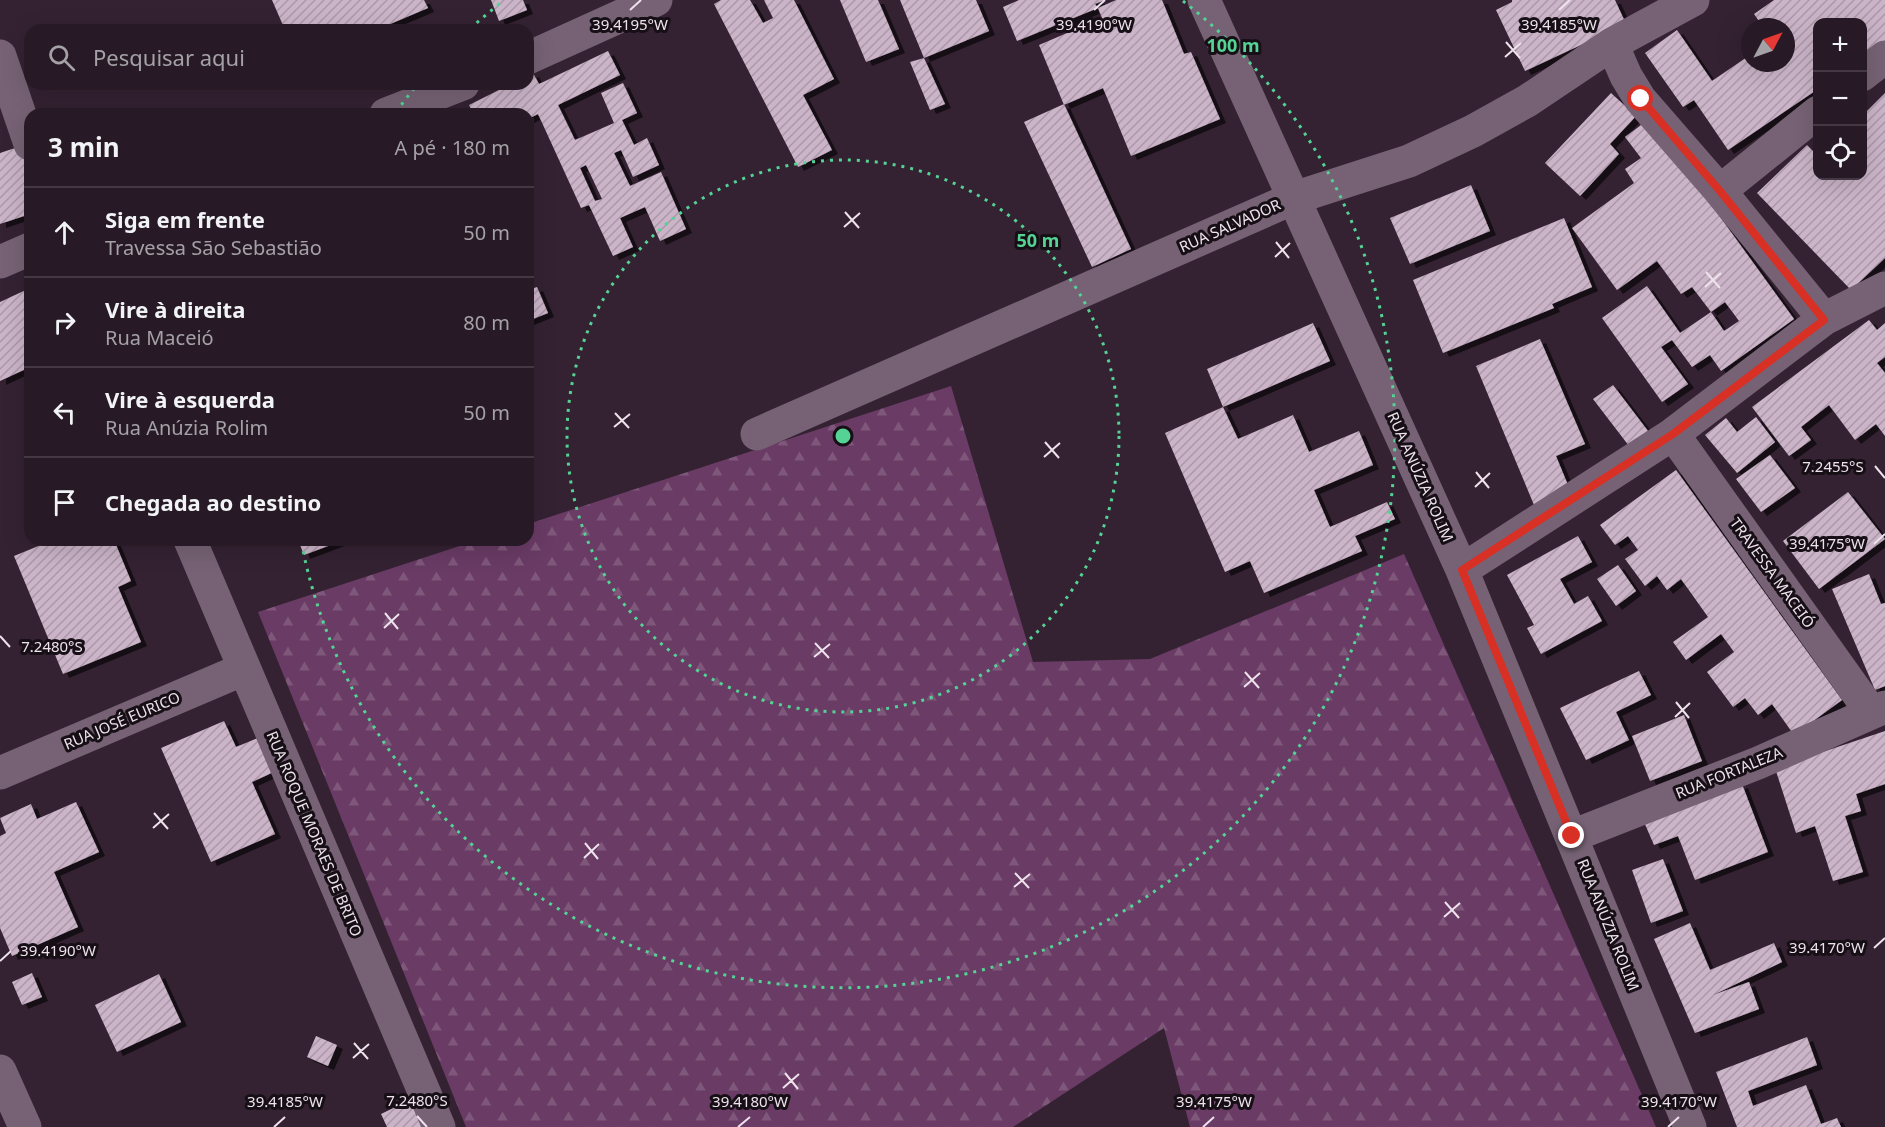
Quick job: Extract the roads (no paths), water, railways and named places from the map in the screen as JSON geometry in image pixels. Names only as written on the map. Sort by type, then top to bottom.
[{"type":"street","points":[[534,55],[656,0]]},
{"type":"street","name":"RUA ANÚZIA ROLIM","points":[[1204,0],[1462,570],[1690,1127]]},
{"type":"street","name":"RUA SALVADOR","points":[[757,434],[1294,198],[1409,161],[1473,131],[1527,101],[1612,44],[1646,11],[1692,0]]},
{"type":"street","points":[[1612,44],[1626,76],[1641,99],[1720,191],[1824,320]]},
{"type":"street","points":[[0,56],[24,126]]},
{"type":"street","points":[[1867,72],[1885,57]]},
{"type":"street","points":[[401,108],[448,90]]},
{"type":"street","points":[[1720,191],[1813,116]]},
{"type":"street","points":[[0,262],[24,252]]},
{"type":"street","points":[[1462,570],[1673,434],[1824,320],[1885,288]]},
{"type":"street","name":"TRAVESSA MACEIÓ","points":[[1673,434],[1878,710]]},
{"type":"street","name":"RUA ROQUE MORAES DE BRITO","points":[[193,546],[439,1127]]},
{"type":"street","name":"RUA JOSÉ EURICO","points":[[0,773],[244,669]]},
{"type":"street","name":"RUA FORTALEZA","points":[[1572,836],[1758,763],[1878,710]]},
{"type":"street","points":[[0,1071],[25,1127]]}]
